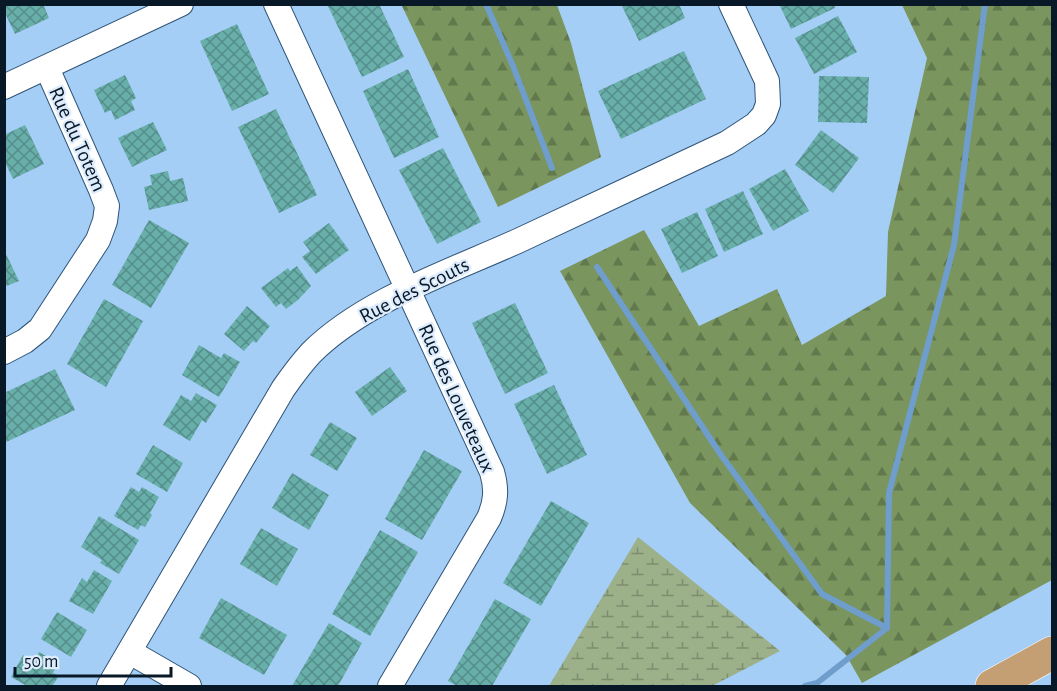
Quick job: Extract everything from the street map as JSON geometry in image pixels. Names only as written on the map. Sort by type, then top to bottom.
[{"type":"highway","points":[[992,687],[1053,653]]},
{"type":"street","points":[[4,87],[181,4]]},
{"type":"street","name":"Rue des Louveteaux","points":[[276,4],[492,472],[496,495],[489,518],[390,687]]},
{"type":"street","name":"Rue des Scouts","points":[[109,687],[283,389],[311,353],[343,327],[408,290],[727,143],[756,124],[764,115],[768,104],[767,81],[731,4]]},
{"type":"street","name":"Rue du Totem","points":[[4,352],[25,341],[40,329],[98,240],[105,220],[107,206],[101,190],[47,68]]},
{"type":"street","points":[[130,652],[189,687]]},
{"type":"green space","points":[[405,4],[557,5],[571,43],[601,157],[498,207],[402,6]]},
{"type":"green space","points":[[902,5],[1052,5],[1052,580],[862,683],[846,655],[690,503],[560,271],[644,230],[699,326],[777,289],[802,345],[886,296],[888,232],[927,58]]},
{"type":"green space","points":[[638,537],[780,651],[712,686],[549,686]]},
{"type":"building","points":[[4,4],[43,4],[49,18],[15,34],[4,11]]},
{"type":"building","points":[[327,4],[379,4],[404,57],[362,77]]},
{"type":"building","points":[[621,4],[679,4],[685,18],[639,41]]},
{"type":"building","points":[[779,4],[834,4],[835,8],[791,29]]},
{"type":"building","points":[[838,16],[857,52],[814,74],[795,38]]},
{"type":"building","points":[[237,24],[269,94],[232,111],[200,41]]},
{"type":"building","points":[[684,51],[706,99],[621,139],[598,91]]},
{"type":"building","points":[[408,69],[439,137],[394,158],[363,91]]},
{"type":"building","points":[[125,75],[136,98],[131,101],[135,110],[115,120],[111,110],[105,113],[94,90]]},
{"type":"building","points":[[819,76],[869,77],[867,123],[818,122]]},
{"type":"building","points":[[276,109],[317,195],[279,213],[238,127]]},
{"type":"building","points":[[153,122],[167,150],[132,167],[118,138]]},
{"type":"building","points":[[25,125],[44,164],[13,179],[4,160],[4,135]]},
{"type":"building","points":[[821,130],[859,158],[833,193],[795,165]]},
{"type":"building","points":[[443,148],[481,222],[437,244],[399,170]]},
{"type":"building","points":[[785,169],[809,211],[773,231],[749,189]]},
{"type":"building","points":[[168,171],[170,181],[183,178],[188,201],[149,210],[144,187],[152,185],[150,175]]},
{"type":"building","points":[[743,191],[763,234],[724,252],[705,209]]},
{"type":"building","points":[[697,212],[718,256],[682,273],[661,229]]},
{"type":"building","points":[[149,220],[189,243],[151,308],[112,285]]},
{"type":"building","points":[[329,223],[349,250],[316,274],[302,257],[310,251],[303,242]]},
{"type":"building","points":[[4,250],[19,281],[4,287]]},
{"type":"building","points":[[297,266],[311,286],[286,309],[281,303],[276,307],[261,288],[288,268],[290,271]]},
{"type":"building","points":[[104,299],[143,321],[106,387],[67,364]]},
{"type":"building","points":[[515,303],[548,373],[505,394],[472,323]]},
{"type":"building","points":[[247,306],[270,326],[256,343],[253,341],[244,351],[224,334]]},
{"type":"building","points":[[199,345],[221,358],[224,353],[240,362],[219,397],[182,375]]},
{"type":"building","points":[[390,367],[407,391],[372,416],[355,392]]},
{"type":"building","points":[[55,369],[75,410],[4,443],[4,393]]},
{"type":"building","points":[[554,385],[587,455],[547,474],[514,404]]},
{"type":"building","points":[[196,393],[217,405],[206,423],[202,420],[190,441],[163,425],[181,395],[191,401]]},
{"type":"building","points":[[330,422],[357,438],[337,471],[310,455]]},
{"type":"building","points":[[153,445],[183,463],[167,492],[136,474]]},
{"type":"building","points":[[424,450],[462,471],[422,540],[385,519]]},
{"type":"building","points":[[292,473],[329,495],[309,530],[272,508]]},
{"type":"building","points":[[131,487],[139,492],[142,487],[159,497],[145,527],[141,525],[138,530],[114,516]]},
{"type":"building","points":[[551,501],[589,523],[541,606],[503,583]]},
{"type":"building","points":[[99,516],[139,540],[119,574],[100,563],[102,560],[81,547]]},
{"type":"building","points":[[261,528],[298,549],[277,586],[240,564]]},
{"type":"building","points":[[380,530],[418,552],[370,636],[332,614]]},
{"type":"building","points":[[94,570],[112,581],[93,614],[69,601],[82,578],[87,582]]},
{"type":"building","points":[[221,598],[287,635],[264,675],[199,638]]},
{"type":"building","points":[[495,599],[531,619],[492,686],[457,686],[448,681]]},
{"type":"building","points":[[57,612],[87,630],[71,657],[41,639]]},
{"type":"building","points":[[329,623],[362,643],[338,686],[292,686]]},
{"type":"building","points":[[39,652],[58,663],[53,673],[59,676],[52,686],[27,686],[11,677],[23,655],[34,662]]},
{"type":"waterway","points":[[486,4],[513,66],[552,168]]},
{"type":"waterway","points":[[805,686],[817,683],[887,628],[889,493],[954,245],[985,4]]},
{"type":"waterway","points":[[597,267],[721,455],[822,594],[887,628]]}]
